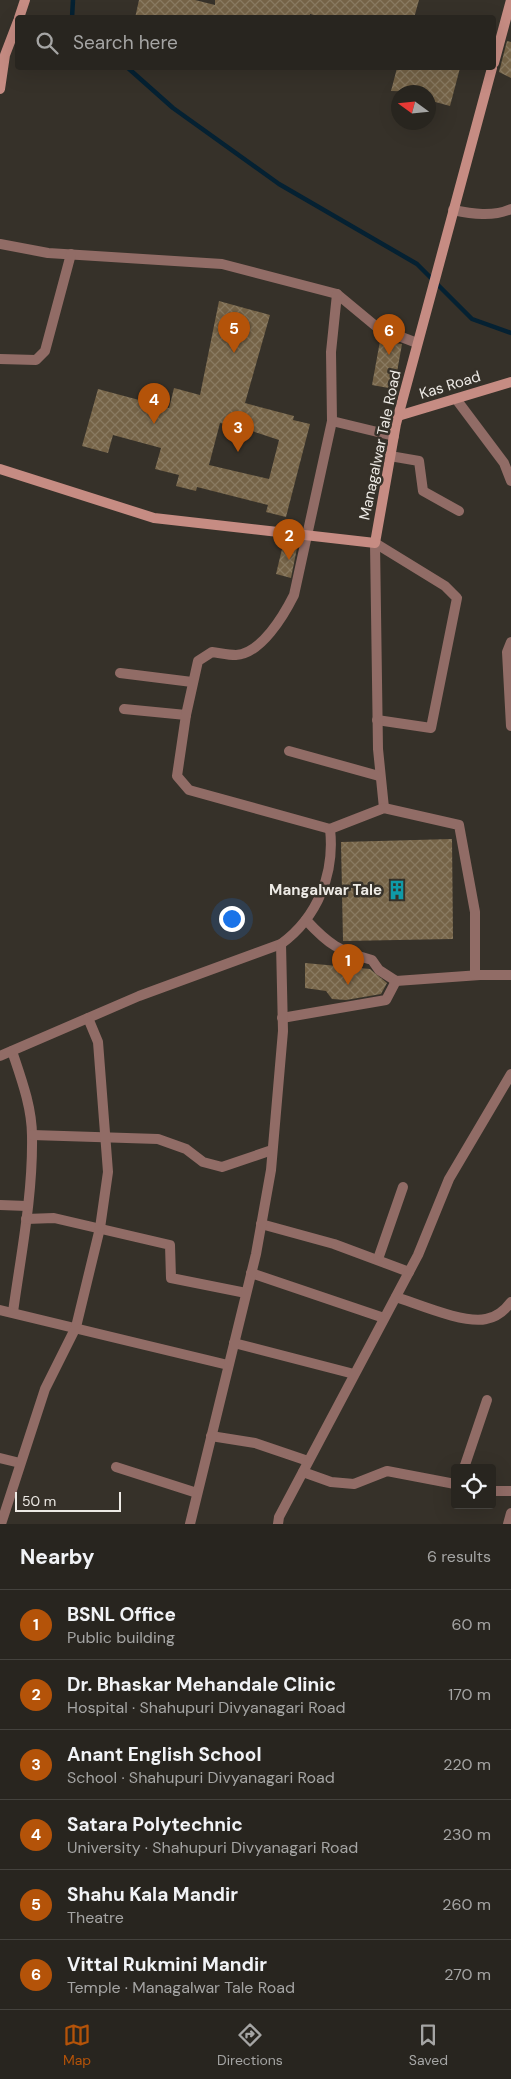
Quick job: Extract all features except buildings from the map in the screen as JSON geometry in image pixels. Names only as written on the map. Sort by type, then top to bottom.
[{"type":"main road","points":[[19,15],[25,0]]},
{"type":"main road","points":[[496,56],[511,0]]},
{"type":"main road","points":[[0,89],[5,55],[15,27]]},
{"type":"main road","name":"Managalwar Tale Road","points":[[375,543],[398,416],[491,70]]},
{"type":"main road","name":"Kas Road","points":[[398,416],[511,382]]},
{"type":"main road","points":[[0,469],[154,518],[375,543]]},
{"type":"street","points":[[453,210],[474,214],[504,212],[511,209]]},
{"type":"street","points":[[0,244],[48,252],[222,264],[337,294],[378,328],[417,343]]},
{"type":"street","points":[[0,359],[36,360],[41,358],[45,352],[71,254]]},
{"type":"street","points":[[337,294],[331,352],[332,421],[294,595],[285,614],[263,640],[246,653],[236,655],[212,652],[198,661],[192,682],[177,776],[189,790],[330,829],[384,808],[459,825],[475,912],[475,975],[480,975]]},
{"type":"street","points":[[456,399],[504,462],[511,481]]},
{"type":"street","points":[[332,421],[394,436]]},
{"type":"street","points":[[390,456],[419,461],[423,491],[459,511]]},
{"type":"street","points":[[375,543],[445,586],[457,598],[431,728],[377,720]]},
{"type":"street","name":"Managalwar Tale Road","points":[[375,543],[377,720],[379,776],[384,808]]},
{"type":"street","points":[[511,642],[507,652],[511,726]]},
{"type":"street","points":[[120,673],[192,682]]},
{"type":"street","points":[[124,709],[186,715]]},
{"type":"street","points":[[289,751],[379,776]]},
{"type":"street","points":[[0,1056],[139,996],[281,944],[294,934],[313,910],[331,867],[330,829]]},
{"type":"street","points":[[306,920],[326,941],[348,953],[372,960],[379,970],[396,981],[480,975],[511,975]]},
{"type":"street","points":[[190,1524],[251,1273],[261,1224],[272,1150],[283,1031],[281,944]]},
{"type":"street","points":[[282,1018],[386,1000],[396,981]]},
{"type":"street","points":[[1,1524],[45,1389],[76,1327],[100,1228],[108,1172],[98,1042],[88,1018]]},
{"type":"street","points":[[12,1050],[26,1090],[32,1135],[26,1219],[12,1312]]},
{"type":"street","points":[[278,1524],[308,1461],[418,1255],[449,1180],[500,1096],[511,1074]]},
{"type":"street","points":[[500,1096],[511,1098]]},
{"type":"street","points":[[32,1135],[158,1139],[186,1149],[203,1162],[222,1167],[272,1150]]},
{"type":"street","points":[[378,1259],[403,1187]]},
{"type":"street","points":[[0,1205],[27,1206]]},
{"type":"street","points":[[26,1219],[54,1218],[170,1245],[171,1278],[246,1293]]},
{"type":"street","points":[[261,1224],[334,1244],[409,1272]]},
{"type":"street","points":[[251,1273],[384,1318]]},
{"type":"street","points":[[396,1297],[464,1318],[485,1320],[500,1314],[511,1302]]},
{"type":"street","points":[[0,1310],[228,1365]]},
{"type":"street","points":[[234,1343],[354,1374]]},
{"type":"street","points":[[465,1464],[486,1400]]},
{"type":"street","points":[[211,1436],[255,1443],[308,1461]]},
{"type":"street","points":[[0,1458],[20,1463]]},
{"type":"street","points":[[116,1467],[197,1492]]},
{"type":"street","points":[[303,1472],[331,1482],[354,1484],[387,1471],[451,1483]]},
{"type":"street","points":[[496,1491],[511,1491]]},
{"type":"street","points":[[508,1524],[511,1513]]},
{"type":"waterway","points":[[72,15],[73,0]]},
{"type":"waterway","points":[[130,70],[173,108],[279,184],[417,264],[472,319],[511,333]]},
{"type":"place","name":"Shahu Kala Mandir","points":[[234,353]]},
{"type":"place","name":"Vittal Rukmini Mandir","points":[[389,355]]},
{"type":"place","name":"Satara Polytechnic","points":[[154,424]]},
{"type":"place","name":"Anant English School","points":[[238,452]]},
{"type":"place","name":"Dr. Bhaskar Mehandale Clinic","points":[[289,560]]},
{"type":"place","name":"Mangalwar Tale","points":[[397,890]]},
{"type":"place","name":"BSNL Office","points":[[348,985]]}]
